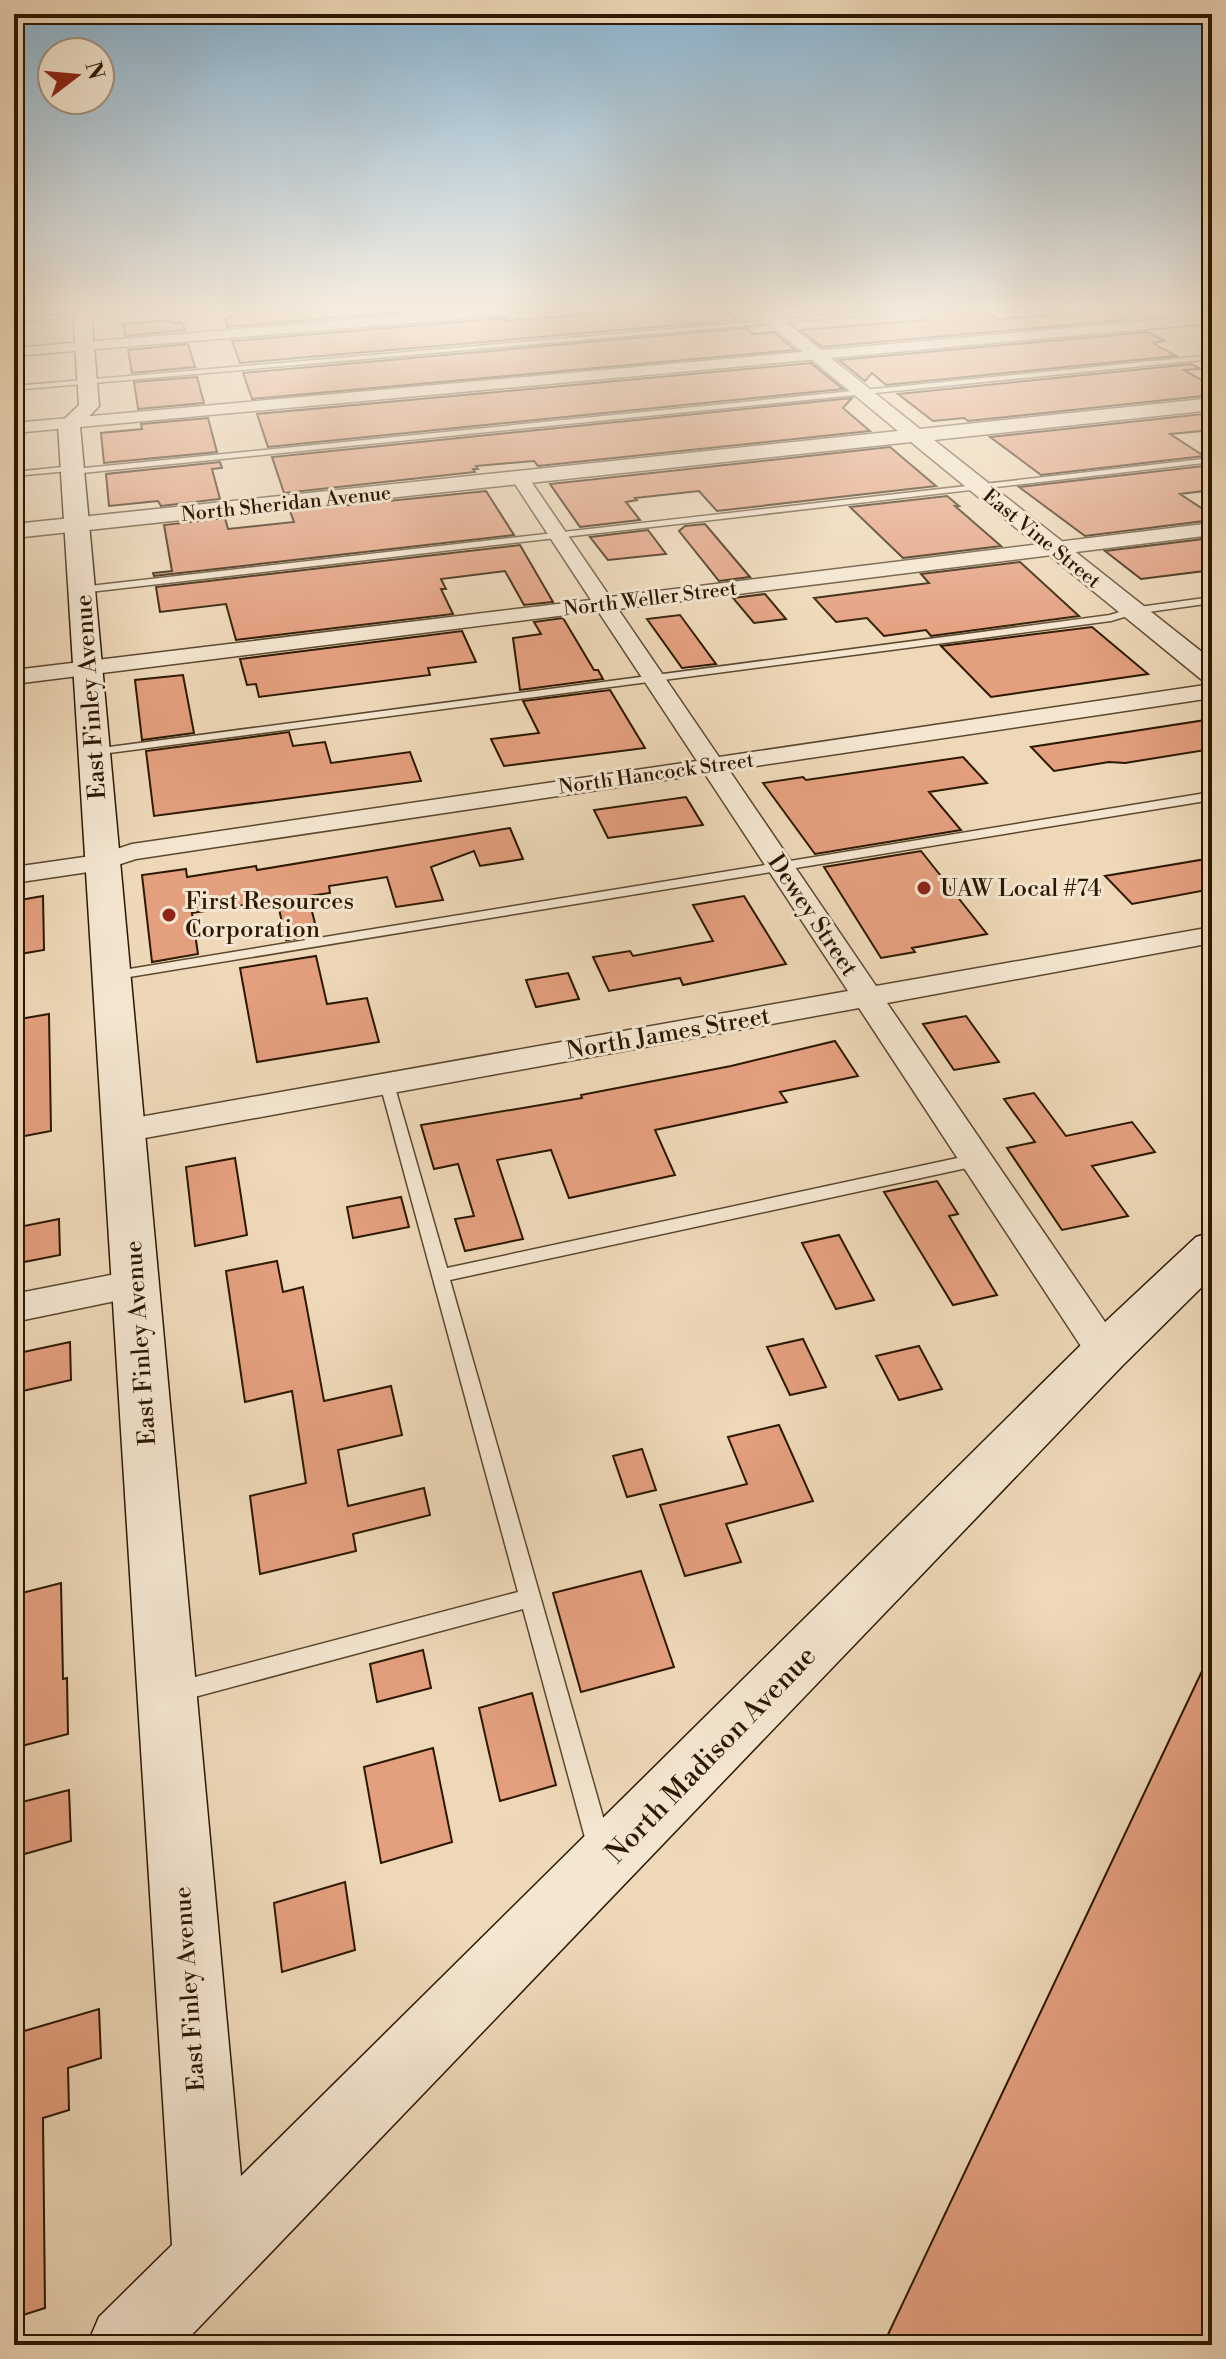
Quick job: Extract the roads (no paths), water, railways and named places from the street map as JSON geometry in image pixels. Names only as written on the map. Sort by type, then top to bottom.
[{"type":"main road","name":"East Finley Avenue","points":[[79,421],[76,525],[211,2262]]},
{"type":"main road","name":"North Madison Avenue","points":[[127,2345],[1105,1352],[1212,1249]]},
{"type":"street","points":[[14,428],[78,430],[112,421]]},
{"type":"street","points":[[78,430],[112,421]]},
{"type":"street","name":"East Vine Street","points":[[897,421],[1212,674]]},
{"type":"street","name":"North Sheridan Avenue","points":[[14,531],[1054,421]]},
{"type":"street","name":"Dewey Street","points":[[520,478],[1105,1352]]},
{"type":"street","name":"North Weller Street","points":[[14,677],[1212,529]]},
{"type":"street","name":"North Hancock Street","points":[[14,875],[102,862],[147,849],[1212,691]]},
{"type":"street","name":"North James Street","points":[[123,1131],[1212,935]]},
{"type":"street","points":[[14,1308],[136,1284]]},
{"type":"lane","points":[[64,421],[78,430],[262,421]]},
{"type":"lane","points":[[14,474],[78,430],[132,421]]},
{"type":"lane","points":[[81,590],[1212,460]]},
{"type":"lane","points":[[94,752],[1111,618],[1132,611],[1212,600]]},
{"type":"lane","points":[[111,976],[1212,796]]},
{"type":"lane","points":[[387,1084],[604,1862]]},
{"type":"lane","points":[[441,1276],[976,1160]]},
{"type":"lane","points":[[167,1694],[530,1598]]},
{"type":"place","name":"UAW Local #74","points":[[924,888]]},
{"type":"place","name":"First Resources Corporation","points":[[169,915]]}]
